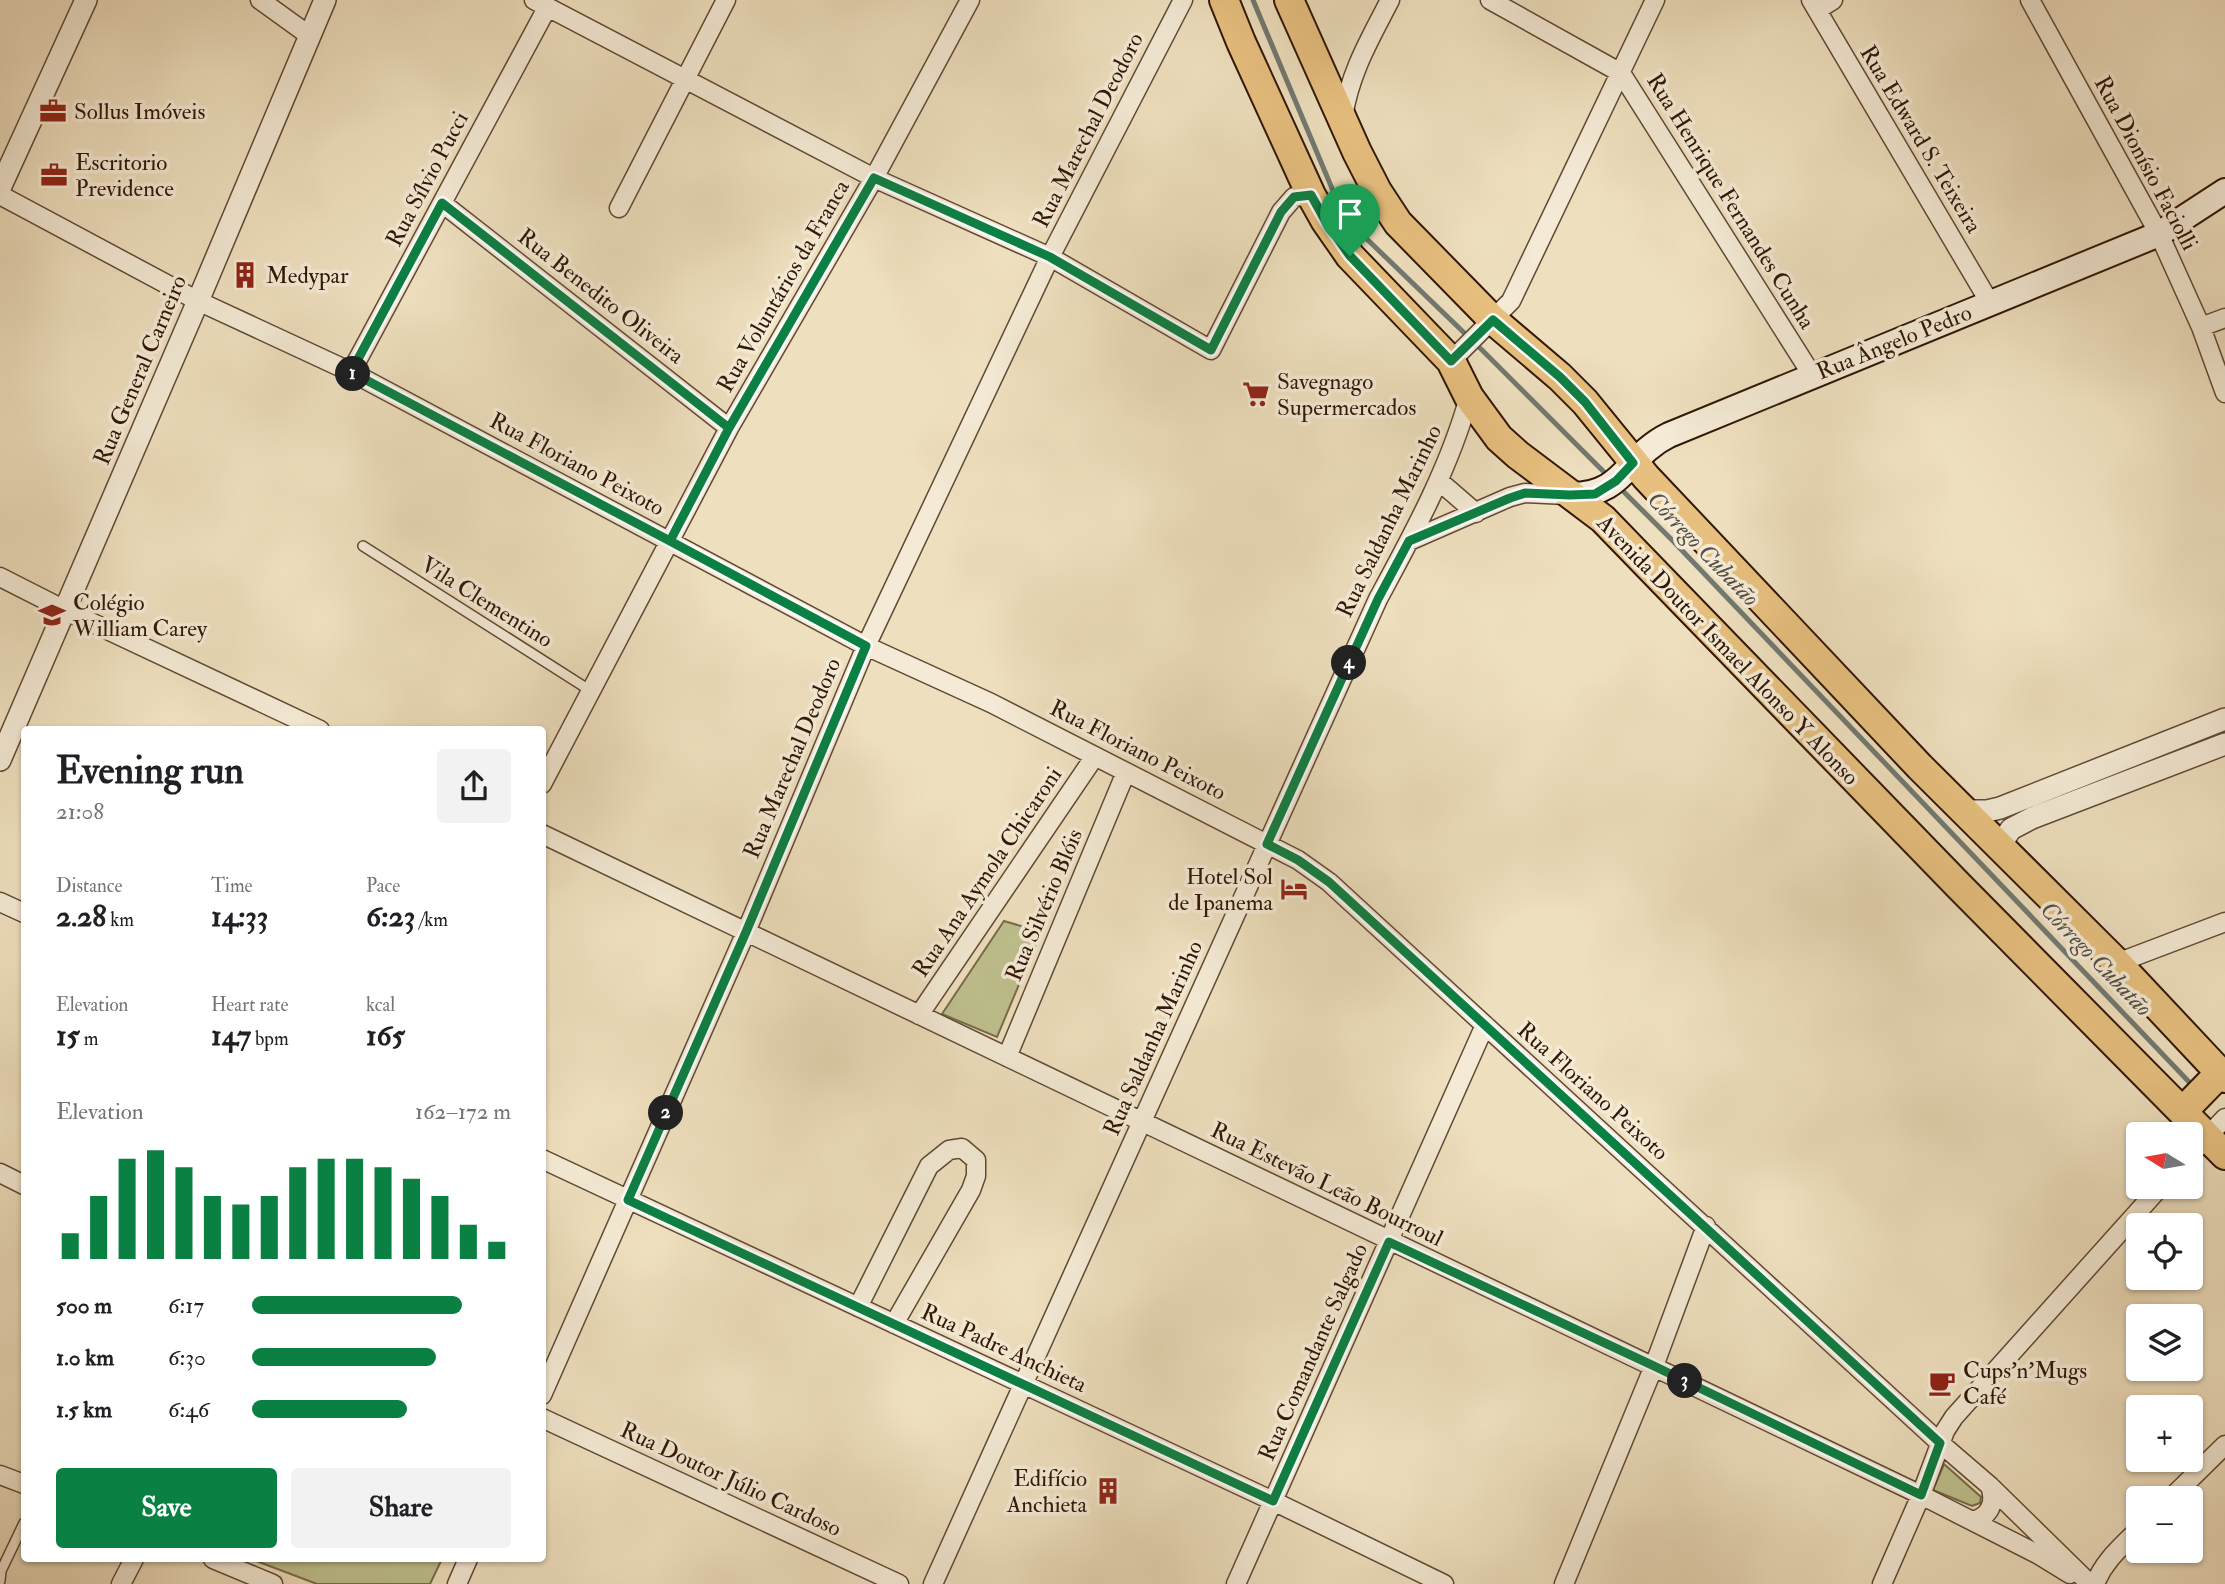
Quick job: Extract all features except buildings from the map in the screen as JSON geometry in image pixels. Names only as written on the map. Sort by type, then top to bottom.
[{"type":"main road","name":"Avenida Doutor Ismael Alonso Y Alonso","points":[[1224,0],[1311,195],[1325,220],[1350,256],[1455,356],[1469,397],[1499,438],[1518,456],[1583,495],[1603,519],[1958,885],[2212,1141]]},
{"type":"main road","points":[[1289,0],[1342,120],[1377,191],[1398,223],[1488,325],[1560,377],[1585,402],[1628,468],[1920,767],[2117,963],[2222,1075],[2183,1111]]},
{"type":"main road","name":"Rua Ângelo Pedro","points":[[1583,495],[1606,489],[1648,448],[1669,435],[2159,234],[2225,191]]},
{"type":"street","points":[[0,188],[86,0]]},
{"type":"street","points":[[260,0],[310,36]]},
{"type":"street","name":"Rua General Carneiro","points":[[0,760],[325,0]]},
{"type":"street","points":[[619,208],[726,0]]},
{"type":"street","name":"Rua Voluntários da Franca","points":[[546,776],[729,428],[874,178],[970,0]]},
{"type":"street","name":"Rua Marechal Deodoro","points":[[546,1386],[746,932],[866,646],[1050,257],[1183,0]]},
{"type":"street","points":[[1342,120],[1346,94],[1355,67],[1390,0]]},
{"type":"street","name":"Rua Henrique Fernandes Cunha","points":[[1490,0],[1621,73],[1812,375]]},
{"type":"street","points":[[1455,356],[1511,301],[1655,0]]},
{"type":"street","points":[[1814,5],[1833,0]]},
{"type":"street","name":"Rua Dionísio Faciolli","points":[[2030,0],[2159,234],[2201,327],[2225,393]]},
{"type":"street","points":[[541,4],[874,178],[1050,257],[1211,350],[1281,212],[1294,197],[1311,195]]},
{"type":"street","name":"Rua Sílvio Pucci","points":[[351,372],[442,203],[541,4]]},
{"type":"street","name":"Rua Edward S. Teixeira","points":[[1814,5],[1990,303]]},
{"type":"street","name":"Rua Floriano Peixoto","points":[[0,195],[198,301],[351,372],[866,646],[991,703],[1298,860],[1329,882],[1706,1226],[1990,1486],[2091,1584]]},
{"type":"street","name":"Rua Benedito Oliveira","points":[[442,203],[729,428]]},
{"type":"street","points":[[2201,327],[2225,318]]},
{"type":"street","name":"Rua Saldanha Marinho","points":[[933,1584],[1378,599],[1439,481],[1461,428],[1469,397]]},
{"type":"street","points":[[1439,481],[1476,513]]},
{"type":"street","points":[[1409,541],[1525,493],[1583,495]]},
{"type":"street","points":[[0,578],[312,726]]},
{"type":"street","points":[[1966,811],[2000,808],[2225,719]]},
{"type":"street","points":[[2000,845],[2011,829],[2032,818],[2225,744]]},
{"type":"street","name":"Rua Ana Aymola Chicaroni","points":[[919,1015],[1095,756]]},
{"type":"street","name":"Rua Silvério Blóis","points":[[1007,1057],[1126,772]]},
{"type":"street","name":"Rua Estevão Leão Bourroul","points":[[546,836],[1921,1495],[2091,1584]]},
{"type":"street","points":[[0,902],[21,912]]},
{"type":"street","points":[[2117,963],[2225,922]]},
{"type":"street","name":"Rua Comandante Salgado","points":[[1236,1584],[1485,1025]]},
{"type":"street","points":[[858,1307],[929,1166],[949,1150],[962,1148],[976,1160],[973,1183],[894,1324]]},
{"type":"street","name":"Rua Padre Anchieta","points":[[546,1161],[1273,1501],[1444,1584]]},
{"type":"street","points":[[0,1173],[21,1184]]},
{"type":"street","points":[[1882,1584],[1921,1495],[1940,1443],[1954,1417],[2149,1199]]},
{"type":"street","points":[[1564,1584],[1654,1366],[1706,1226]]},
{"type":"street","name":"Rua Doutor Júlio Cardoso","points":[[546,1420],[899,1584]]},
{"type":"street","points":[[2183,1486],[2225,1445]]},
{"type":"street","points":[[0,1475],[21,1483]]},
{"type":"street","points":[[1973,1521],[1988,1512],[1993,1495],[1990,1486]]},
{"type":"street","points":[[2091,1584],[2109,1558],[2126,1542]]},
{"type":"street","points":[[121,1584],[132,1562]]},
{"type":"street","points":[[220,1562],[273,1584]]},
{"type":"street","points":[[457,1584],[467,1562]]},
{"type":"lane","name":"Vila Clementino","points":[[363,546],[591,691]]},
{"type":"lane","points":[[0,1581],[1,1571],[21,1529]]},
{"type":"green space","points":[[1004,921],[1041,932],[997,1037],[942,1014]]},
{"type":"green space","points":[[1944,1464],[1981,1497],[1980,1503],[1972,1506],[1933,1490]]},
{"type":"green space","points":[[259,1562],[441,1562],[430,1584],[317,1584]]},
{"type":"waterway","name":"Córrego Cubatão","points":[[1253,0],[1344,217],[1608,476]]},
{"type":"waterway","name":"Córrego Cubatão","points":[[1618,486],[2191,1084]]},
{"type":"place","name":"Sollus Imóveis","points":[[53,111]]},
{"type":"place","name":"Escritorio Previdence","points":[[54,175]]},
{"type":"place","name":"Medypar","points":[[245,275]]},
{"type":"place","name":"Savegnago Supermercados","points":[[1256,394]]},
{"type":"place","name":"Colégio William Carey","points":[[52,615]]},
{"type":"place","name":"Hotel Sol de Ipanema","points":[[1294,889]]},
{"type":"place","name":"Cups'n'Mugs Café","points":[[1942,1383]]},
{"type":"place","name":"Edifício Anchieta","points":[[1108,1491]]},
{"type":"route","points":[[1350,256],[1311,195],[1294,197],[1281,212],[1211,350],[1050,257],[874,178],[729,428],[670,541],[351,372],[442,203],[729,428],[700,485],[670,541],[866,646],[746,932],[628,1200],[1273,1501],[1389,1242],[1921,1495],[1940,1443],[1329,882],[1298,860],[1267,844],[1378,599],[1409,541],[1525,493],[1595,494],[1616,481],[1633,463],[1585,402],[1493,320],[1451,361],[1350,256]]}]
